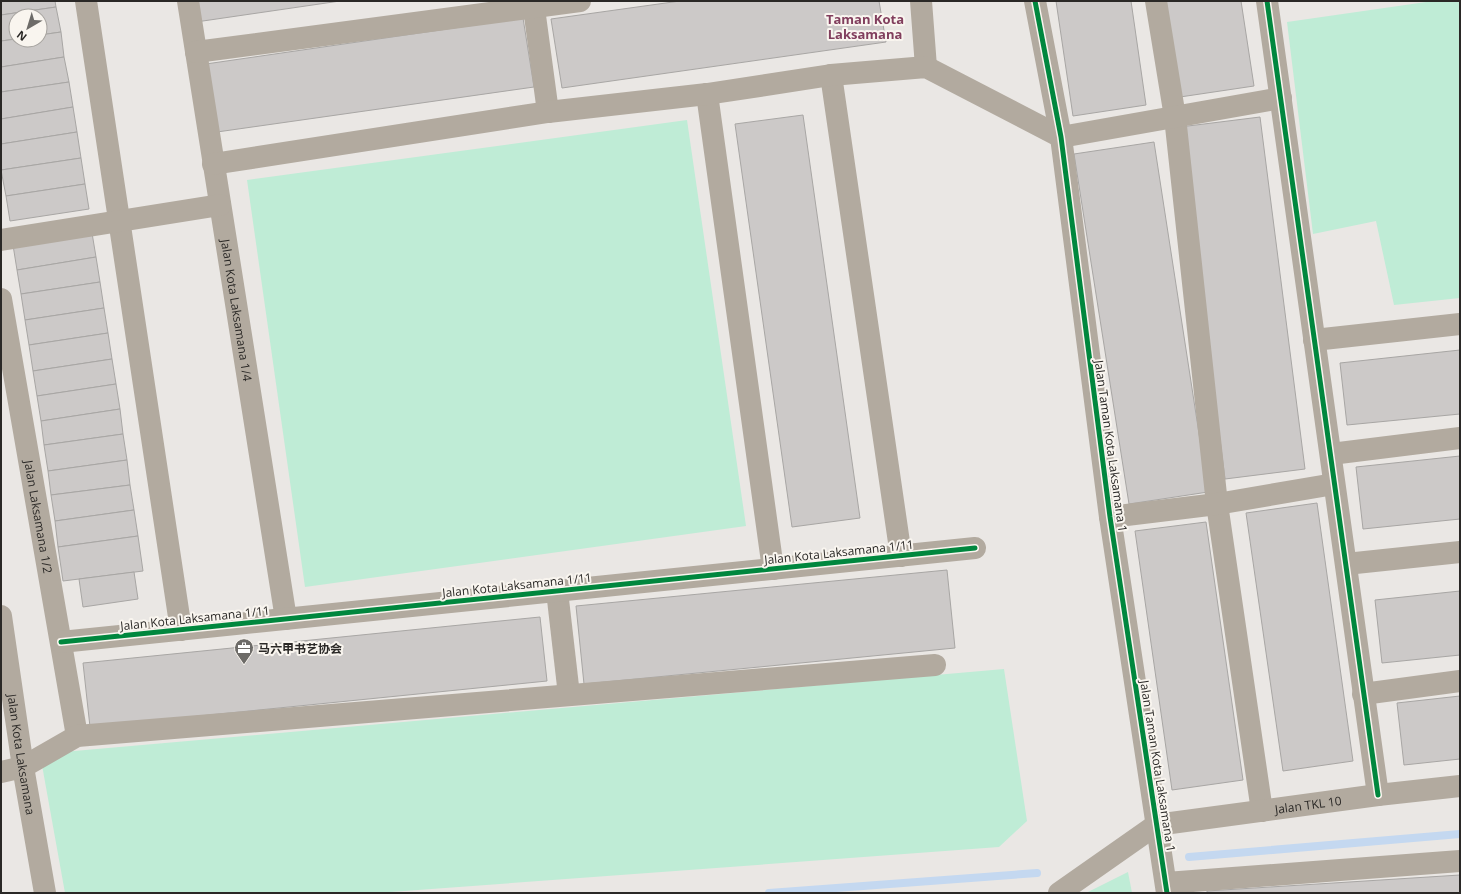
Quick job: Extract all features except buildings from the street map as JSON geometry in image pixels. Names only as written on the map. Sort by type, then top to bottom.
[{"type":"street","points":[[86,1],[181,630]]},
{"type":"street","name":"Jalan Kota Laksamana 1/4","points":[[188,1],[286,619]]},
{"type":"street","points":[[196,52],[533,4],[580,1]]},
{"type":"street","points":[[921,1],[926,67]]},
{"type":"street","name":"Jalan Taman Kota Laksamana 1","points":[[1035,1],[1061,136],[1110,517],[1166,888]]},
{"type":"street","points":[[1156,1],[1175,117],[1217,504],[1262,811]]},
{"type":"street","points":[[1269,1],[1314,340],[1378,795]]},
{"type":"street","points":[[533,4],[548,112]]},
{"type":"street","points":[[214,164],[548,112],[707,94],[831,75],[926,67],[1061,136],[1281,98]]},
{"type":"street","points":[[831,75],[901,556]]},
{"type":"street","points":[[707,94],[772,569]]},
{"type":"street","points":[[1,240],[220,205]]},
{"type":"street","name":"Jalan Laksamana 1/2","points":[[1,299],[77,736]]},
{"type":"street","points":[[1314,340],[1460,324]]},
{"type":"street","points":[[1331,454],[1460,438]]},
{"type":"street","points":[[1110,517],[1217,504],[1334,484]]},
{"type":"street","name":"Jalan Kota Laksamana 1/11","points":[[61,642],[975,548]]},
{"type":"street","points":[[1346,564],[1460,552]]},
{"type":"street","points":[[557,591],[568,695]]},
{"type":"street","name":"Jalan Kota Laksamana","points":[[1,616],[23,767],[45,893]]},
{"type":"street","points":[[1,772],[23,767],[77,736],[935,665]]},
{"type":"street","points":[[1363,694],[1460,681]]},
{"type":"street","name":"Jalan TKL 10","points":[[1156,825],[1378,795],[1460,786]]},
{"type":"street","points":[[1059,893],[1156,825]]},
{"type":"street","points":[[1166,888],[1460,861]]},
{"type":"green space","points":[[1433,1],[1460,1],[1460,298],[1394,305],[1376,221],[1313,234],[1287,22]]},
{"type":"green space","points":[[687,120],[746,526],[305,587],[247,180]]},
{"type":"green space","points":[[1004,669],[1027,821],[999,847],[377,893],[65,893],[40,754]]},
{"type":"green space","points":[[1128,872],[1132,893],[1086,893]]},
{"type":"waterway","points":[[1189,857],[1460,834]]},
{"type":"waterway","points":[[769,893],[1037,873]]},
{"type":"cycle path","points":[[1035,1],[1061,137],[1110,517],[1167,893]]},
{"type":"cycle path","points":[[1267,1],[1378,795]]},
{"type":"cycle path","points":[[61,642],[975,548]]},
{"type":"place","name":"马六甲书艺协会","points":[[244,665]]},
{"type":"district","name":"Taman Kota Laksamana","points":[[865,26]]}]
